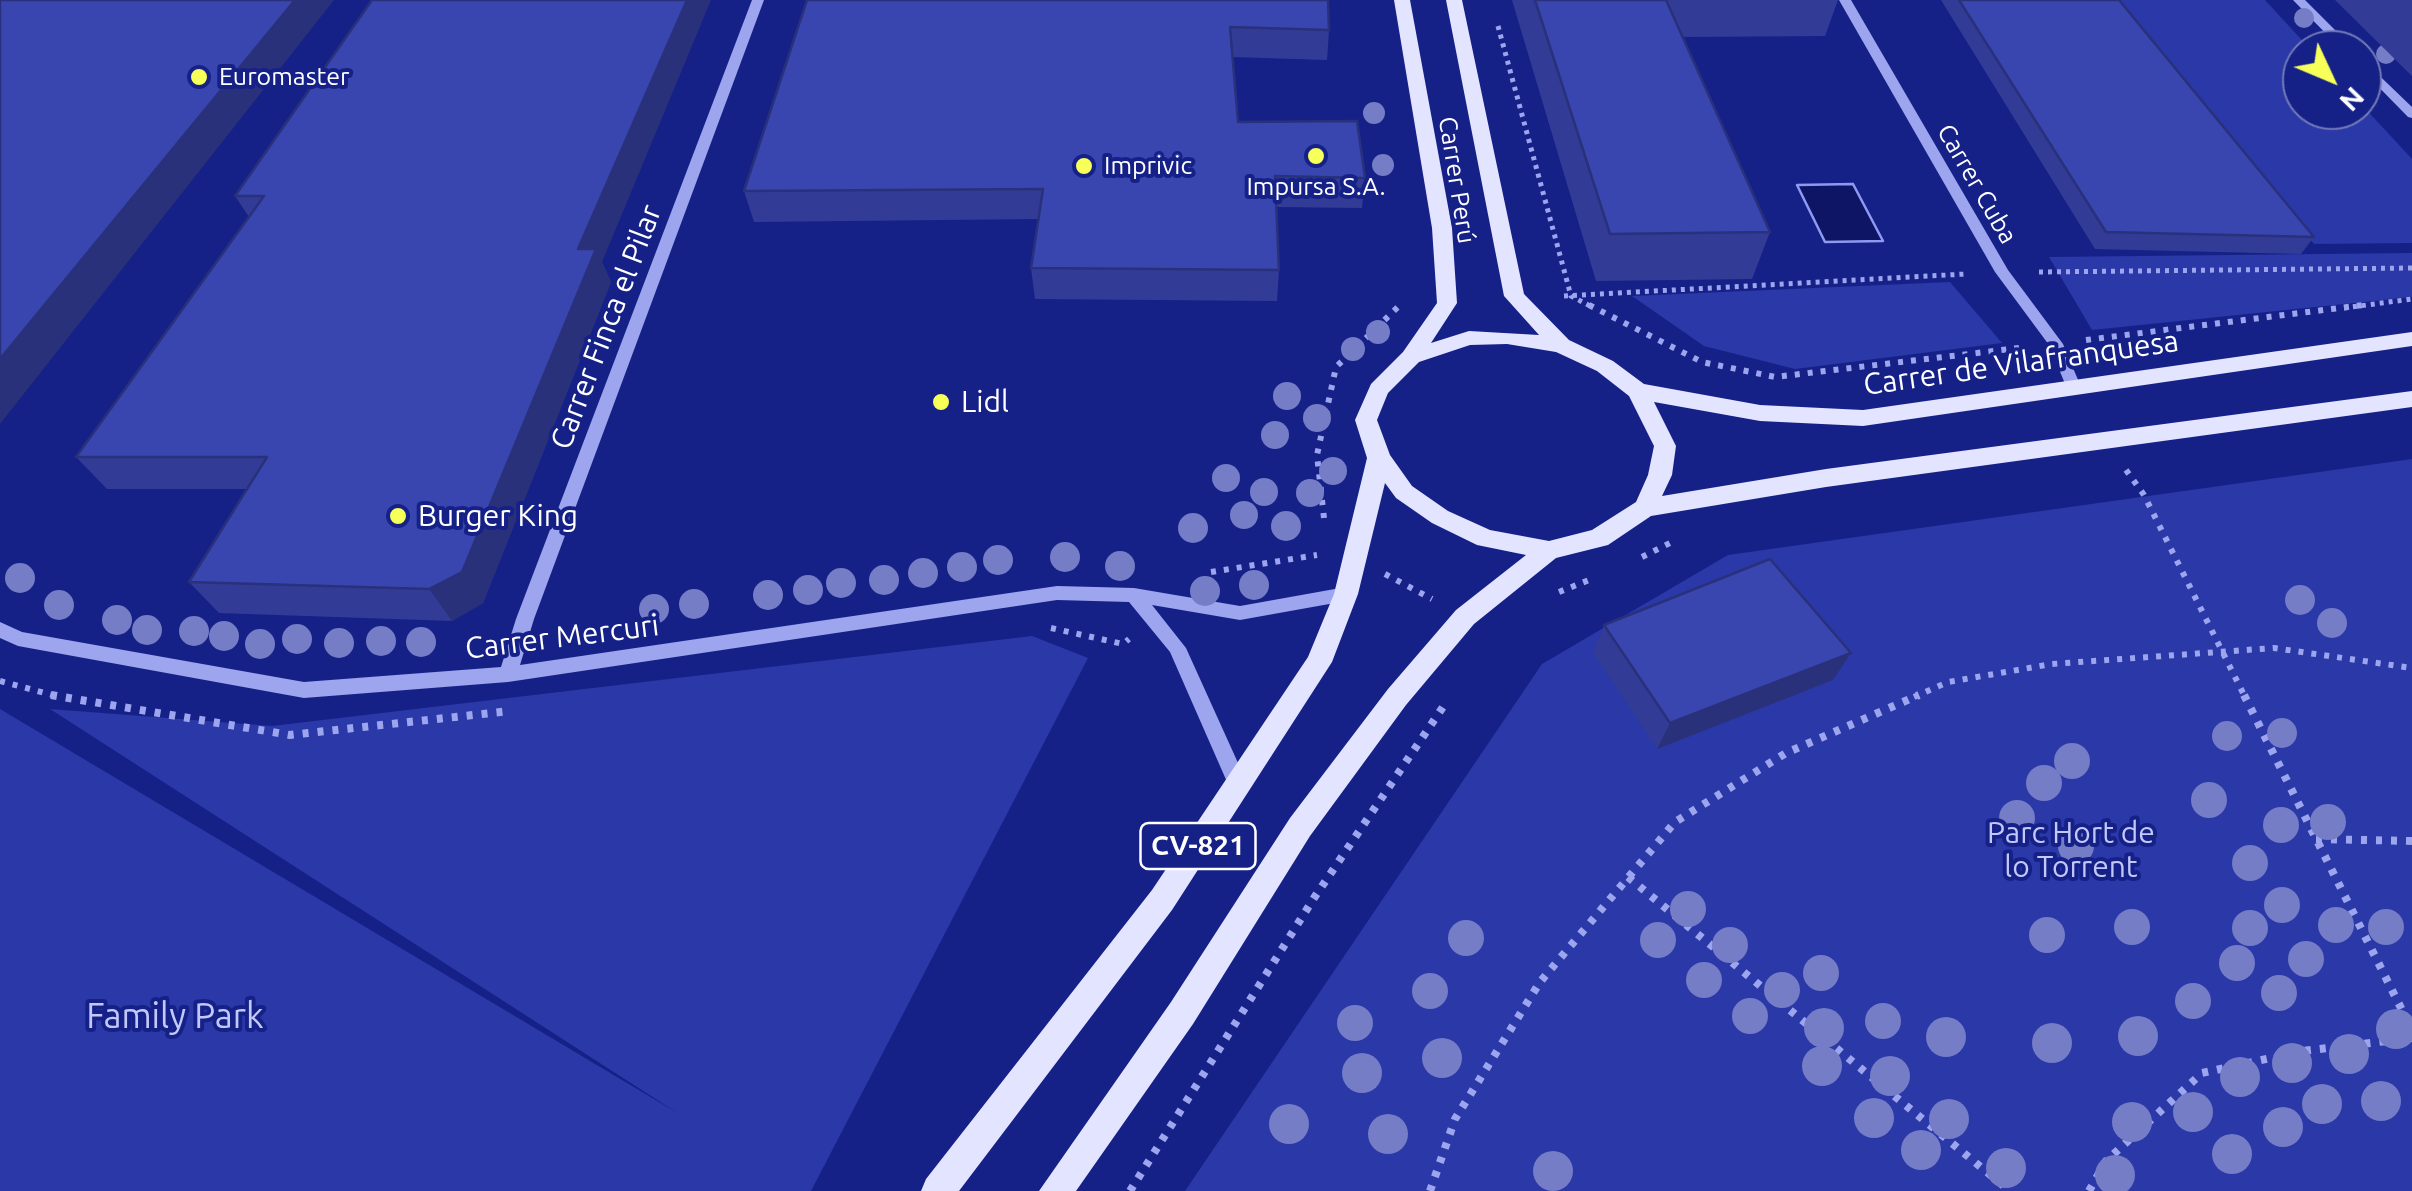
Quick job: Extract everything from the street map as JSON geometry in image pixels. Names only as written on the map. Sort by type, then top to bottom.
[{"type":"main road","name":"Carrer Perú","points":[[1402,0],[1442,228],[1447,303],[1410,357]]},
{"type":"main road","name":"Carrer Perú","points":[[1454,0],[1514,296],[1561,345]]},
{"type":"main road","points":[[1410,357],[1469,338],[1507,337],[1561,345],[1605,366],[1638,391],[1666,446],[1660,475],[1645,508]]},
{"type":"main road","name":"Carrer de Vilafranquesa","points":[[1638,391],[1760,414],[1862,418],[2412,339]]},
{"type":"main road","name":"CV-821","points":[[1410,357],[1379,389],[1366,420],[1378,458],[1404,492],[1440,517],[1486,538],[1549,550],[1599,538],[1645,508],[1810,480],[2412,398]]},
{"type":"main road","name":"CV-821","points":[[938,1191],[1162,900],[1319,662],[1346,594],[1378,458]]},
{"type":"main road","name":"CV-821","points":[[1056,1191],[1182,1013],[1300,827],[1397,696],[1465,618],[1549,550]]},
{"type":"street","name":"Carrer Finca el Pilar","points":[[508,674],[525,618],[758,0]]},
{"type":"street","name":"Carrer Cuba","points":[[1845,0],[2002,272],[2056,344],[2073,386]]},
{"type":"street","points":[[2299,0],[2329,30]]},
{"type":"street","points":[[2382,83],[2412,114]]},
{"type":"street","name":"Carrer Mercuri","points":[[0,629],[18,640],[304,690],[508,674],[1056,593],[1134,594],[1240,613],[1346,594]]},
{"type":"street","points":[[1134,594],[1177,648],[1238,785]]},
{"type":"path","points":[[1496,16],[1571,296],[1702,362]]},
{"type":"path","points":[[2104,440],[2144,496],[2412,1030]]},
{"type":"path","points":[[1430,1191],[1455,1119],[1540,982],[1675,822],[1786,753],[1948,682],[2052,664],[2274,648],[2412,668]]},
{"type":"path","points":[[1130,1191],[1314,898],[1455,690]]},
{"type":"path","points":[[2316,840],[2412,842]]},
{"type":"path","points":[[1628,878],[2010,1191]]},
{"type":"path","points":[[2090,1191],[2106,1160],[2202,1073],[2303,1051],[2412,1038]]},
{"type":"green space","points":[[2115,0],[2265,0],[2293,30],[2282,30],[2282,130],[2382,130],[2382,127],[2412,159],[2412,243],[2314,244]]},
{"type":"green space","points":[[2412,253],[2412,297],[2092,330],[2049,257]]},
{"type":"green space","points":[[1950,282],[2002,343],[1795,369],[1704,346],[1632,296]]},
{"type":"green space","name":"Parc Hort de lo Torrent","points":[[2412,459],[2412,1191],[1185,1191],[1542,664],[1728,555]]},
{"type":"green space","name":"Family Park","points":[[1032,636],[1088,658],[811,1191],[0,1191],[0,709],[679,1114],[50,709],[272,726]]},
{"type":"shaded area","points":[[1853,184],[1883,241],[1825,242],[1797,185]]},
{"type":"building","points":[[0,0],[295,0],[0,359]]},
{"type":"building","points":[[372,0],[687,0],[578,249],[596,249],[462,572],[429,589],[189,582],[267,457],[76,457],[264,196],[235,196]]},
{"type":"building","points":[[807,0],[1328,0],[1329,30],[1230,27],[1238,122],[1357,121],[1365,178],[1275,176],[1279,270],[1031,268],[1043,189],[744,191]]},
{"type":"building","points":[[1535,0],[1666,0],[1770,232],[1610,234]]},
{"type":"building","points":[[1959,0],[2119,0],[2314,237],[2106,232]]},
{"type":"building","points":[[1770,559],[1851,653],[1670,723],[1604,625]]},
{"type":"place","name":"Euromaster","points":[[199,77]]},
{"type":"place","name":"Impursa S.A.","points":[[1316,156]]},
{"type":"place","name":"Imprivic","points":[[1084,166]]},
{"type":"place","name":"Lidl","points":[[941,402]]},
{"type":"place","name":"Burger King","points":[[398,516]]}]
